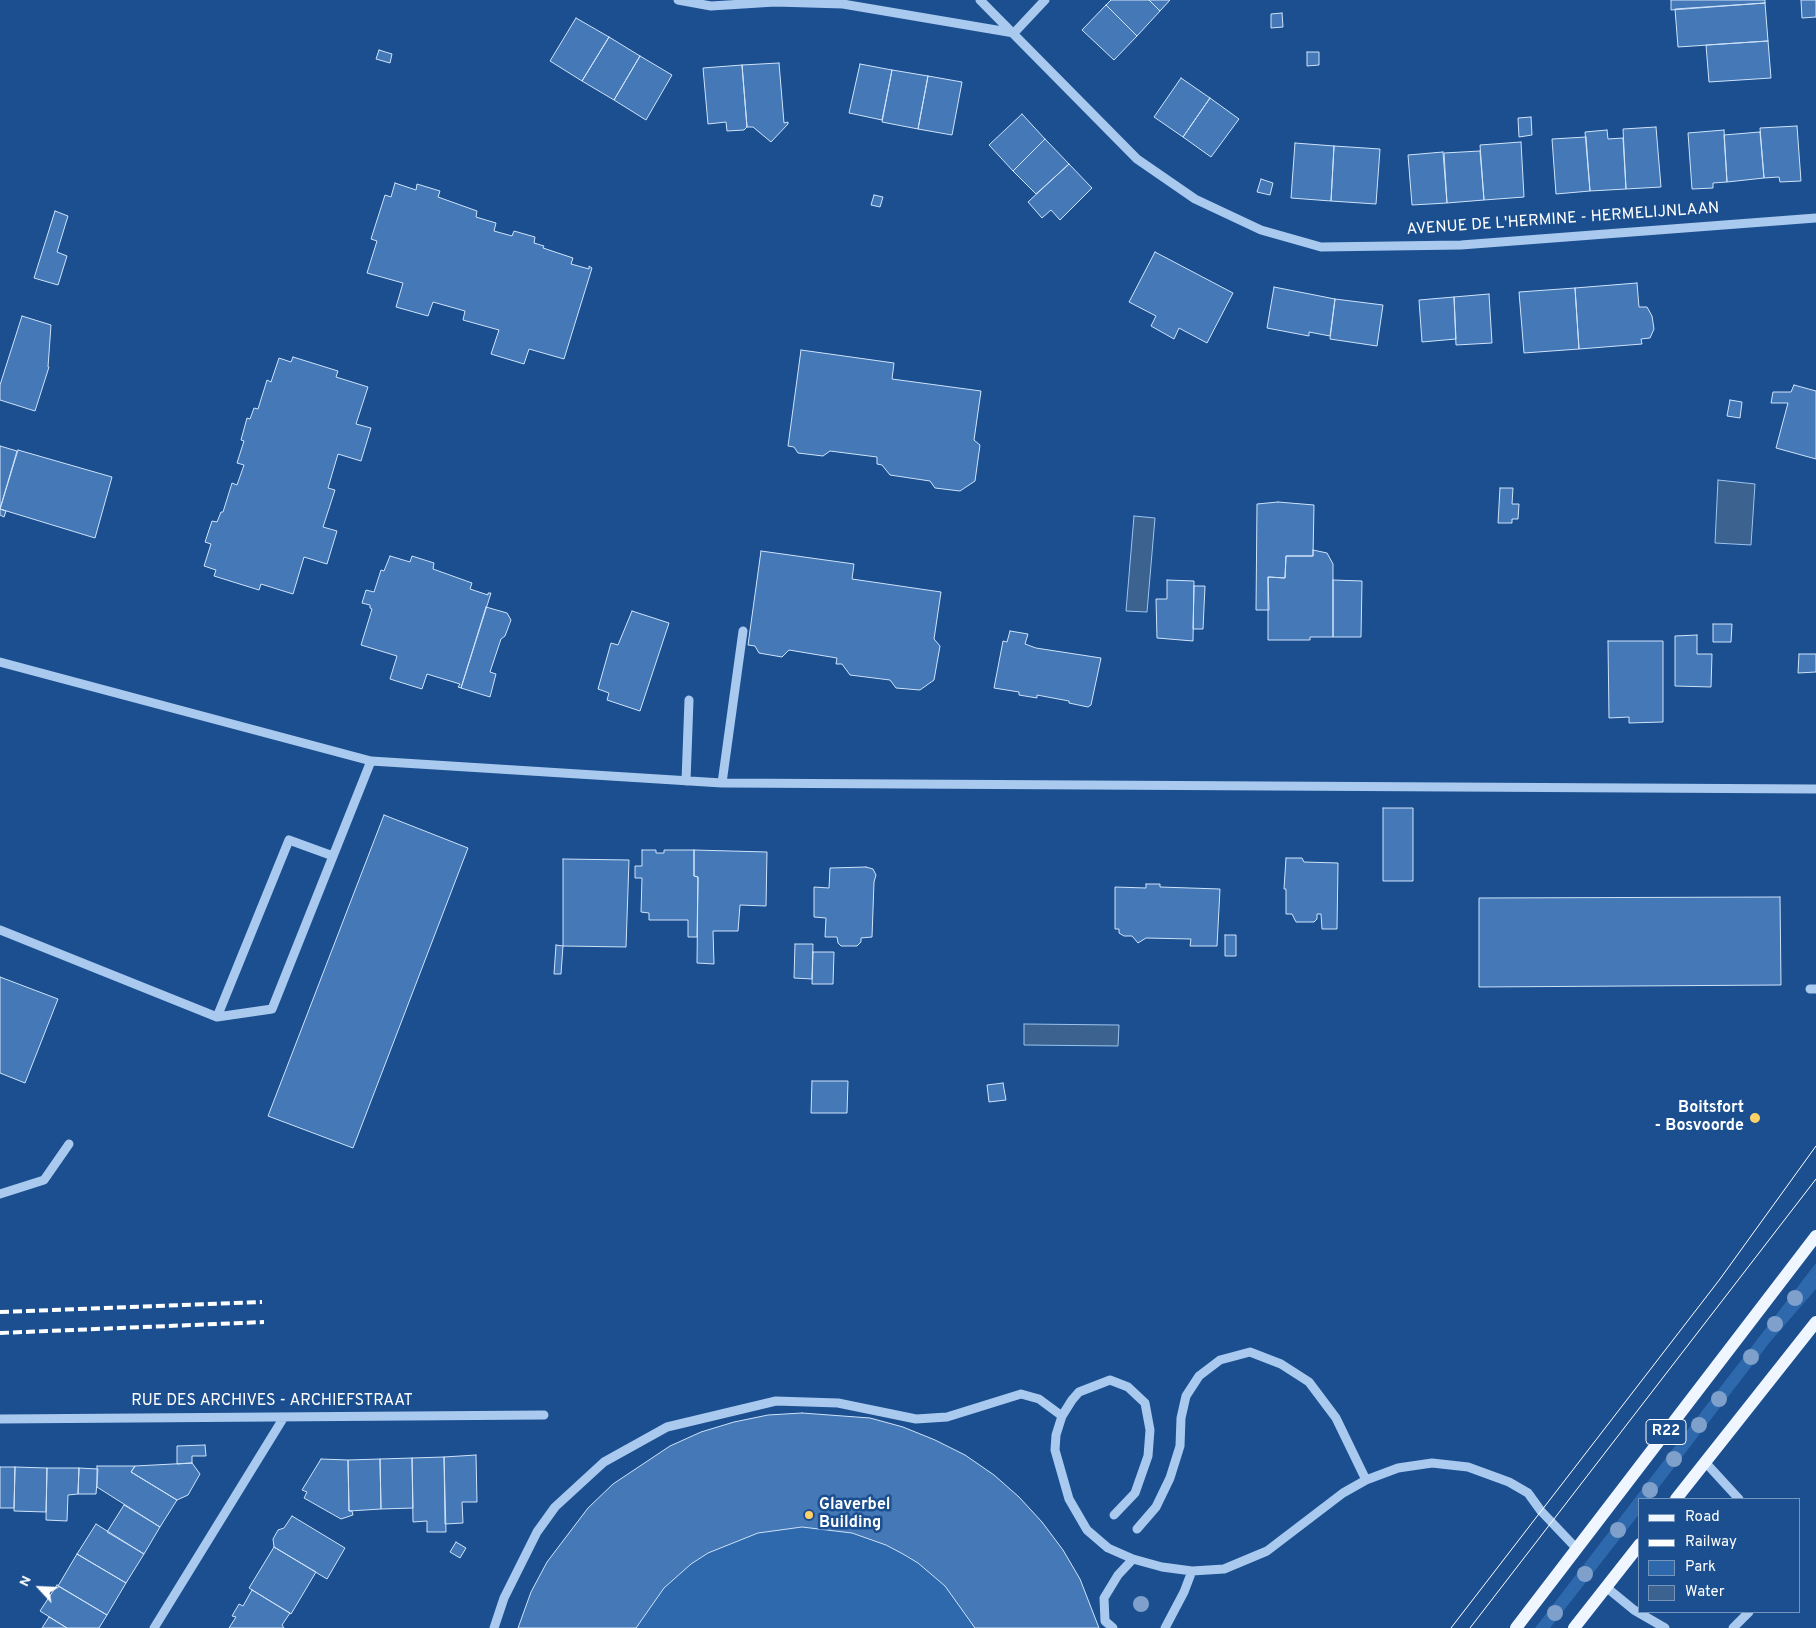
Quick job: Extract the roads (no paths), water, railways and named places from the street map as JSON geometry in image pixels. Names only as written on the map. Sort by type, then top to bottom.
[{"type":"main road","name":"R22","points":[[1516,1628],[1816,1236]]},
{"type":"main road","points":[[1677,1498],[1816,1322]]},
{"type":"main road","points":[[1574,1628],[1638,1547]]},
{"type":"street","points":[[678,0],[711,6],[775,2],[843,4],[1014,33],[1045,0]]},
{"type":"street","name":"AVENUE DE L'HERMINE - HERMELIJNLAAN","points":[[980,0],[1137,159],[1195,198],[1261,230],[1320,247],[1461,245],[1816,218]]},
{"type":"street","points":[[722,783],[743,632]]},
{"type":"street","points":[[0,662],[371,761],[722,783],[1816,789]]},
{"type":"street","points":[[686,780],[689,700]]},
{"type":"street","points":[[0,930],[217,1017],[272,1009],[371,761]]},
{"type":"street","points":[[217,1017],[289,840],[334,856]]},
{"type":"street","points":[[0,1194],[44,1180],[69,1144]]},
{"type":"street","points":[[1137,1529],[1156,1507],[1170,1478],[1180,1446],[1181,1418],[1186,1396],[1199,1376],[1220,1360],[1250,1352],[1281,1364],[1309,1382],[1336,1418],[1366,1480]]},
{"type":"street","points":[[1114,1515],[1135,1492],[1148,1456],[1150,1430],[1145,1403],[1128,1386],[1110,1380],[1079,1392],[1062,1416],[1056,1435],[1055,1450],[1070,1499],[1087,1530],[1108,1548],[1133,1559],[1162,1567],[1192,1571],[1224,1569],[1267,1551],[1343,1493],[1366,1480],[1398,1468],[1432,1463],[1468,1467],[1509,1482],[1528,1493],[1541,1511],[1577,1548]]},
{"type":"street","points":[[494,1628],[504,1598],[529,1547],[555,1507],[604,1462],[667,1428],[776,1401],[838,1403],[916,1419],[947,1417],[1021,1394],[1039,1399],[1062,1416]]},
{"type":"street","name":"RUE DES ARCHIVES - ARCHIEFSTRAAT","points":[[0,1419],[544,1415]]},
{"type":"street","points":[[154,1628],[284,1418]]},
{"type":"street","points":[[1705,1462],[1738,1498]]},
{"type":"street","points":[[1113,1628],[1105,1621],[1104,1598],[1118,1575],[1133,1559]]},
{"type":"street","points":[[1165,1628],[1184,1592],[1192,1571]]},
{"type":"street","points":[[1606,1587],[1638,1612]]},
{"type":"street","points":[[1639,1613],[1665,1628]]},
{"type":"street","points":[[1733,1628],[1748,1613]]},
{"type":"water","points":[[1718,480],[1755,484],[1751,545],[1715,543]]},
{"type":"water","points":[[1134,516],[1155,518],[1147,612],[1126,611]]},
{"type":"water","points":[[1024,1024],[1119,1025],[1118,1046],[1024,1045]]},
{"type":"tram line","points":[[1451,1628],[1720,1279],[1816,1146]]},
{"type":"tram line","points":[[1470,1628],[1816,1179]]},
{"type":"railway","points":[[0,1312],[262,1302]]},
{"type":"railway","points":[[0,1333],[264,1322]]},
{"type":"place","name":"Boitsfort - Bosvoorde","points":[[1755,1118]]},
{"type":"place","name":"Glaverbel Building","points":[[809,1515]]}]
